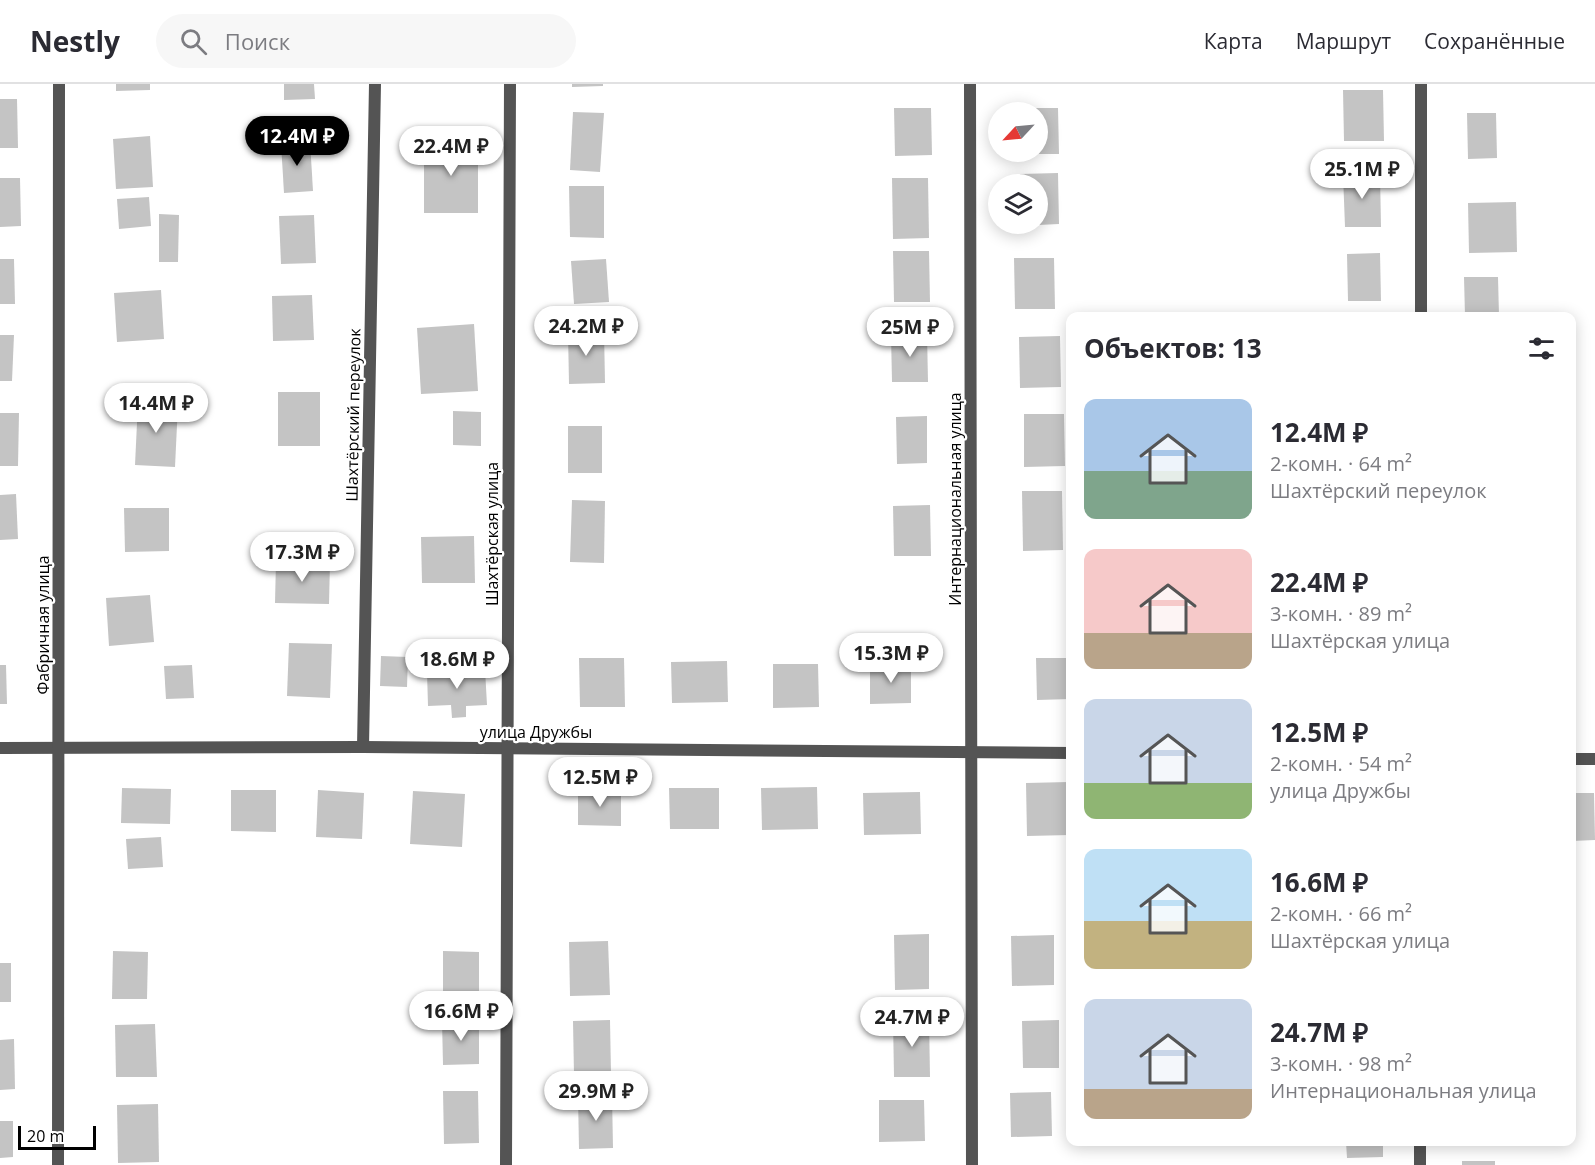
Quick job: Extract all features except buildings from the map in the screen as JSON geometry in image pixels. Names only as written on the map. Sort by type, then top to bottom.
[{"type":"street","name":"Фабричная улица","points":[[58,1165],[59,84]]},
{"type":"street","name":"Шахтёрский переулок","points":[[363,747],[375,84]]},
{"type":"street","name":"Шахтёрская улица","points":[[506,1165],[510,84]]},
{"type":"street","name":"Интернациональная улица","points":[[970,84],[972,1165]]},
{"type":"street","points":[[1421,84],[1421,312]]},
{"type":"street","name":"улица Дружбы","points":[[0,748],[363,747],[1066,753]]},
{"type":"street","points":[[1576,759],[1595,759]]},
{"type":"street","points":[[1419,1165],[1420,1146]]}]
